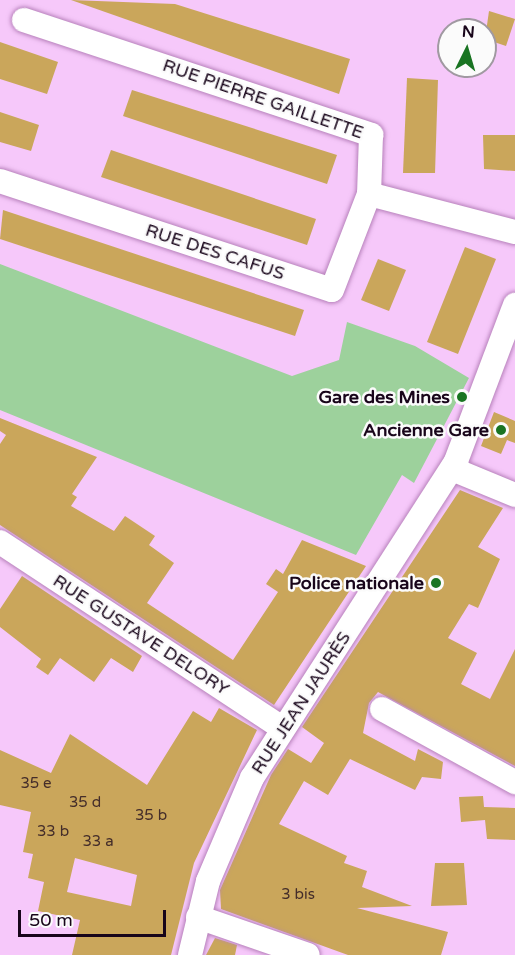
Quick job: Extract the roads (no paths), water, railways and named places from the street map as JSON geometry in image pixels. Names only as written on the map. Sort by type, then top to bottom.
[{"type":"street","name":"RUE PIERRE GAILLETTE","points":[[24,20],[371,135],[369,195]]},
{"type":"street","name":"RUE DES CAFUS","points":[[0,181],[332,290],[369,195]]},
{"type":"street","points":[[369,195],[515,232]]},
{"type":"street","name":"RUE JEAN JAURÈS","points":[[190,955],[198,917],[245,794],[281,727],[452,469],[515,305]]},
{"type":"street","points":[[452,469],[515,495]]},
{"type":"street","name":"RUE GUSTAVE DELORY","points":[[0,542],[281,727]]},
{"type":"street","points":[[382,709],[515,782]]},
{"type":"street","points":[[198,917],[308,955]]},
{"type":"place","name":"Gare des Mines","points":[[462,397]]},
{"type":"place","name":"Ancienne Gare","points":[[501,430]]},
{"type":"place","name":"Police nationale","points":[[436,583]]}]
